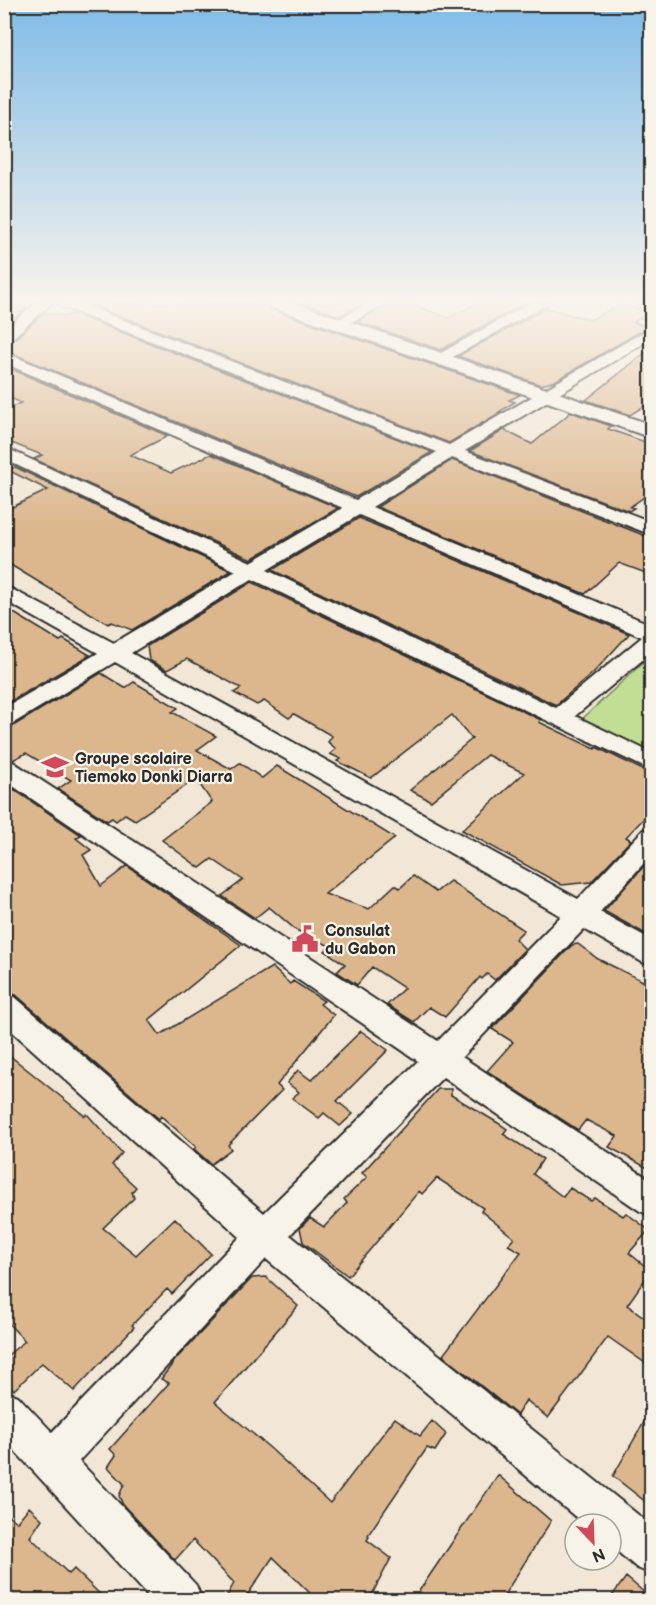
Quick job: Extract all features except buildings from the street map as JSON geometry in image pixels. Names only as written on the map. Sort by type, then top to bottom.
[{"type":"street","points":[[53,378],[651,633]]},
{"type":"street","points":[[261,378],[651,529]]},
{"type":"street","points":[[492,378],[651,432]]},
{"type":"street","points":[[4,719],[117,654],[450,450],[573,378]]},
{"type":"street","points":[[4,452],[651,763]]},
{"type":"street","points":[[4,591],[651,954]]},
{"type":"street","points":[[558,718],[651,640]]},
{"type":"street","points":[[4,768],[651,1200]]},
{"type":"street","points":[[51,1462],[265,1236],[441,1060],[582,914],[651,837]]},
{"type":"street","points":[[4,1006],[265,1236],[651,1553]]},
{"type":"street","points":[[4,1410],[181,1600]]},
{"type":"green space","points":[[651,655],[651,752],[582,719]]},
{"type":"place","name":"Groupe scolaire Tiemoko Donki Diarra","points":[[55,767]]},
{"type":"place","name":"Consulat du Gabon","points":[[305,939]]}]
